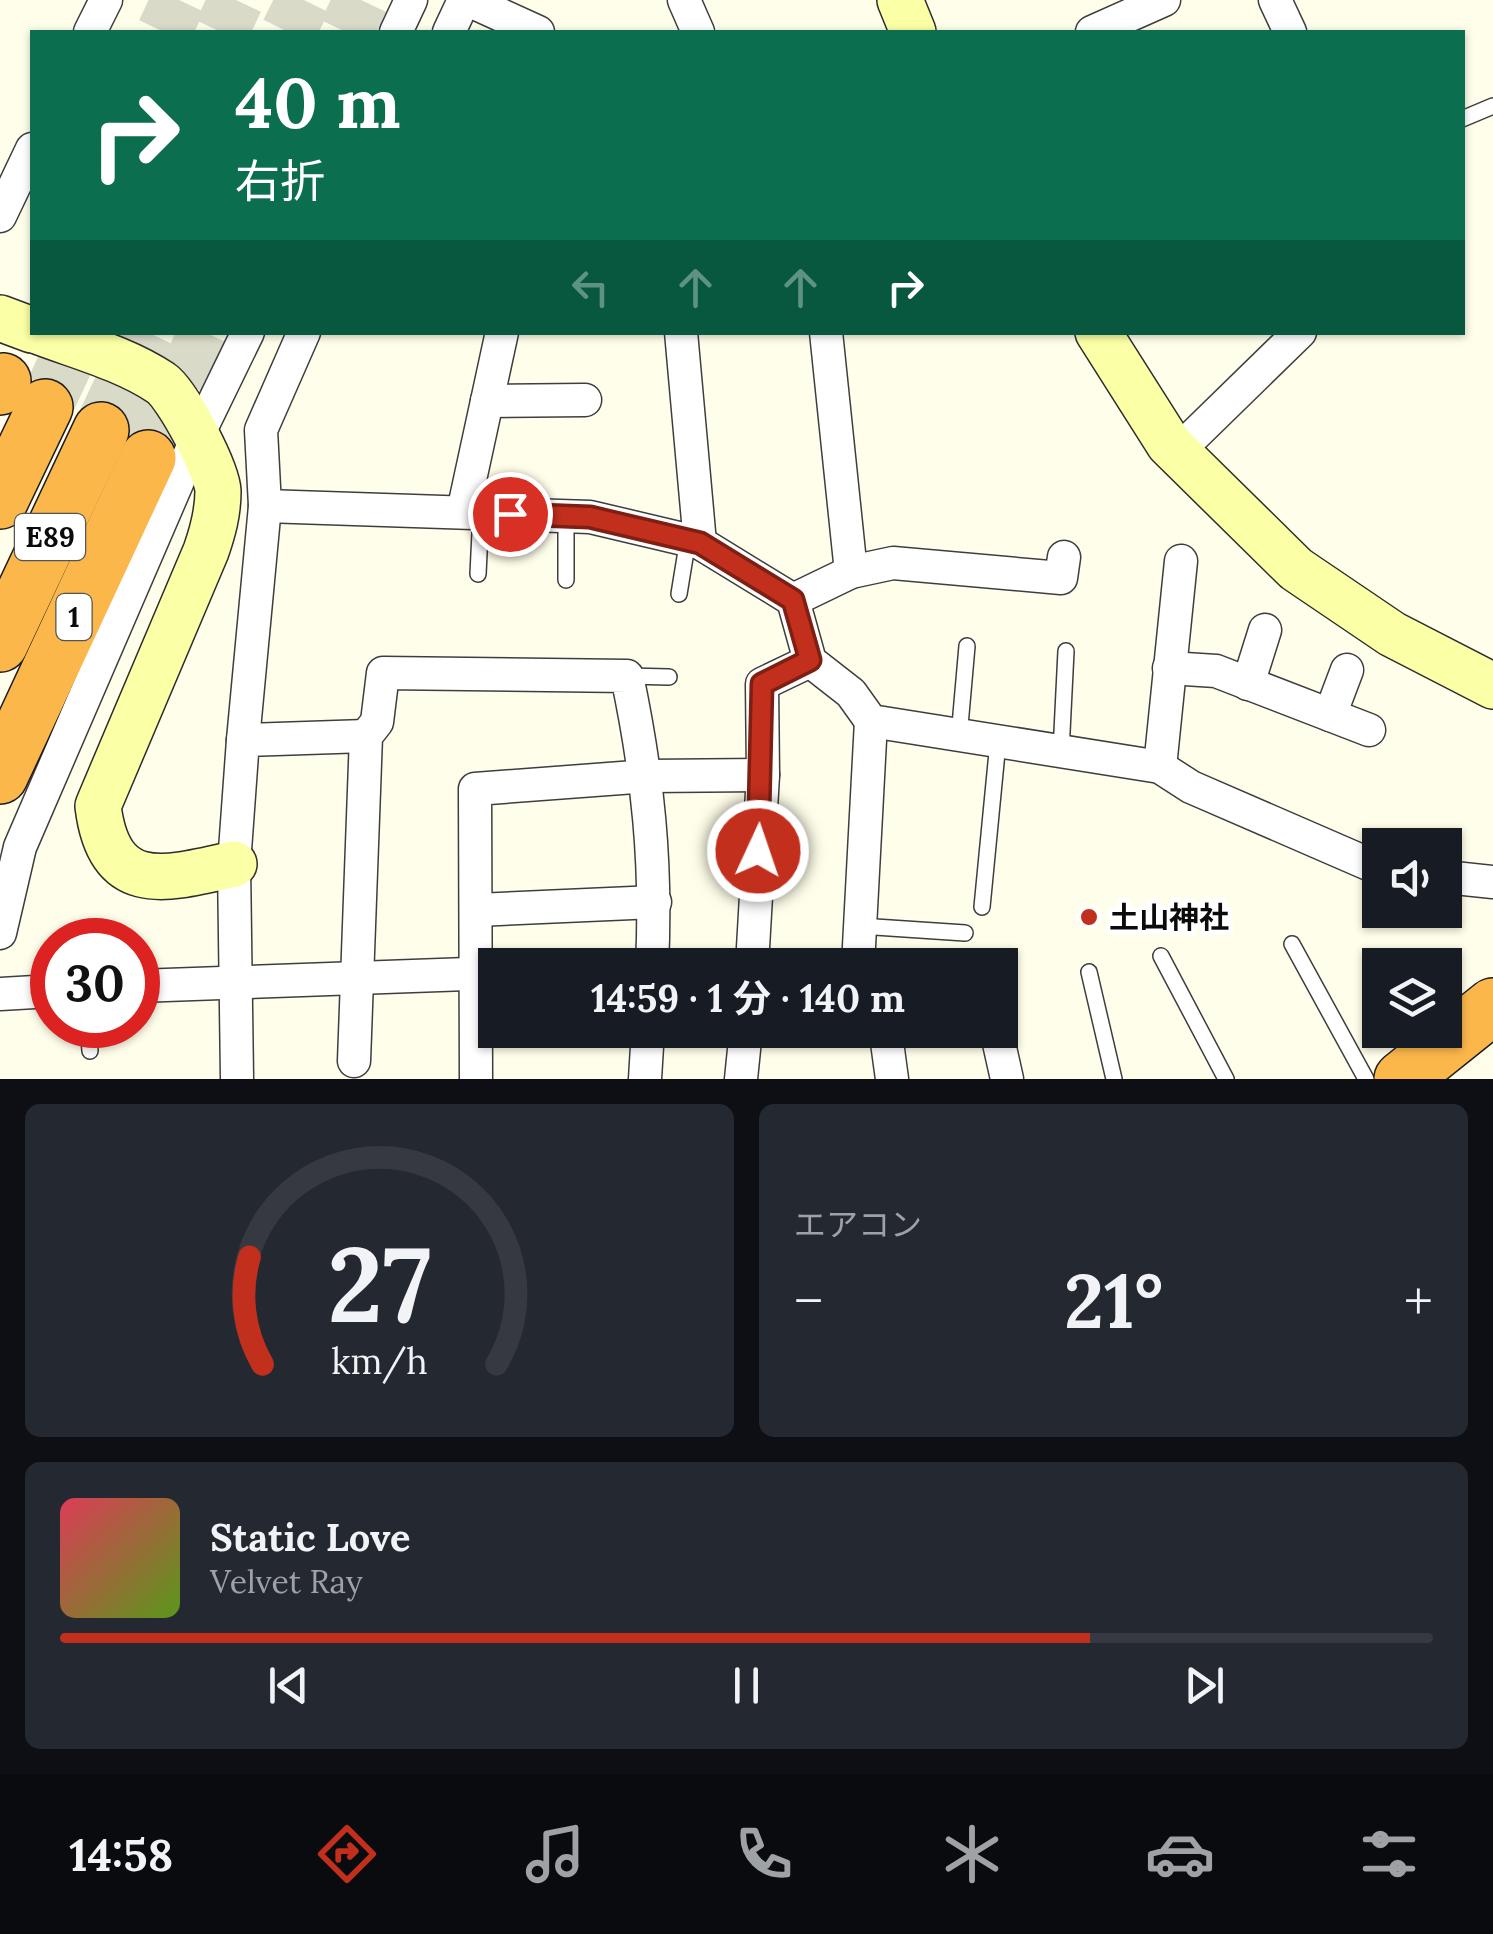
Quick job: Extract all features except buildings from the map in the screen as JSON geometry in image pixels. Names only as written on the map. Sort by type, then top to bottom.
[{"type":"highway","name":"E89","points":[[0,501],[16,392]]},
{"type":"highway","name":"E89","points":[[0,644],[101,430]]},
{"type":"highway","name":"1","points":[[0,776],[172,447]]},
{"type":"highway","points":[[1402,1079],[1493,1006]]},
{"type":"street","points":[[91,30],[106,0]]},
{"type":"street","points":[[397,30],[411,0]]},
{"type":"street","points":[[449,30],[466,0],[534,30]]},
{"type":"street","points":[[684,0],[697,30]]},
{"type":"street","points":[[900,0],[912,30]]},
{"type":"street","points":[[1096,30],[1164,0]]},
{"type":"street","points":[[1275,0],[1289,30]]},
{"type":"street","points":[[0,216],[30,153]]},
{"type":"street","points":[[0,318],[30,329]]},
{"type":"street","points":[[48,335],[114,359],[165,385],[172,447],[218,486],[217,519],[98,806],[102,841],[114,859],[136,874],[172,878],[234,864]]},
{"type":"street","points":[[0,934],[20,847],[172,447],[246,335]]},
{"type":"street","points":[[237,1079],[234,864],[265,506],[261,430],[303,335]]},
{"type":"street","points":[[472,512],[487,401],[501,335]]},
{"type":"street","points":[[682,335],[694,541]]},
{"type":"street","points":[[826,335],[852,572]]},
{"type":"street","points":[[1100,335],[1177,452],[1296,569],[1392,634],[1493,686]]},
{"type":"street","points":[[1177,452],[1297,335]]},
{"type":"street","points":[[487,401],[586,400]]},
{"type":"street","points":[[265,506],[590,517],[694,541],[793,600],[810,660],[852,693],[871,722],[859,948]]},
{"type":"street","points":[[793,600],[852,572],[893,563],[1061,578],[1064,556]]},
{"type":"street","points":[[1160,767],[1181,562]]},
{"type":"street","points":[[1248,684],[1265,630]]},
{"type":"street","points":[[753,948],[763,775],[762,684],[810,660]]},
{"type":"street","points":[[1168,668],[1216,672],[1368,730]]},
{"type":"street","points":[[1330,715],[1346,670]]},
{"type":"street","points":[[354,1062],[366,736],[377,722],[383,673],[627,676],[648,776],[655,902],[653,948]]},
{"type":"street","points":[[871,722],[1160,767],[1191,788],[1362,861]]},
{"type":"street","points":[[242,740],[366,736]]},
{"type":"street","points":[[482,948],[477,910],[476,789],[648,776],[763,775]]},
{"type":"street","points":[[1462,879],[1493,882]]},
{"type":"street","points":[[477,910],[655,902]]},
{"type":"street","points":[[160,985],[478,973]]},
{"type":"street","points":[[0,994],[30,992]]},
{"type":"street","points":[[476,1079],[479,1048]]},
{"type":"street","points":[[646,1079],[647,1048]]},
{"type":"street","points":[[741,1079],[744,1048]]},
{"type":"street","points":[[888,1048],[892,1079]]},
{"type":"street","points":[[1000,1048],[1006,1079]]},
{"type":"lane","points":[[1465,118],[1493,106]]},
{"type":"lane","points":[[472,512],[478,574]]},
{"type":"lane","points":[[566,516],[566,580]]},
{"type":"lane","points":[[680,594],[694,541]]},
{"type":"lane","points":[[959,736],[966,646]]},
{"type":"lane","points":[[1061,752],[1066,650]]},
{"type":"lane","points":[[627,676],[669,677]]},
{"type":"lane","points":[[982,907],[998,742]]},
{"type":"lane","points":[[860,926],[965,933]]},
{"type":"lane","points":[[1292,944],[1366,1079]]},
{"type":"lane","points":[[1161,956],[1226,1079]]},
{"type":"lane","points":[[1089,972],[1114,1079]]},
{"type":"tunnel","points":[[165,30],[179,0]]},
{"type":"tunnel","points":[[222,30],[236,0]]},
{"type":"tunnel","points":[[289,30],[304,0]]},
{"type":"tunnel","points":[[347,30],[361,0]]},
{"type":"tunnel","points":[[45,407],[79,335]]},
{"type":"tunnel","points":[[101,430],[146,335]]},
{"type":"tunnel","points":[[148,458],[205,335]]},
{"type":"place","name":"土山神社","points":[[1089,917]]},
{"type":"route","points":[[510,514],[590,517],[700,543],[793,600],[810,660],[762,684],[763,775],[758,851]]}]
